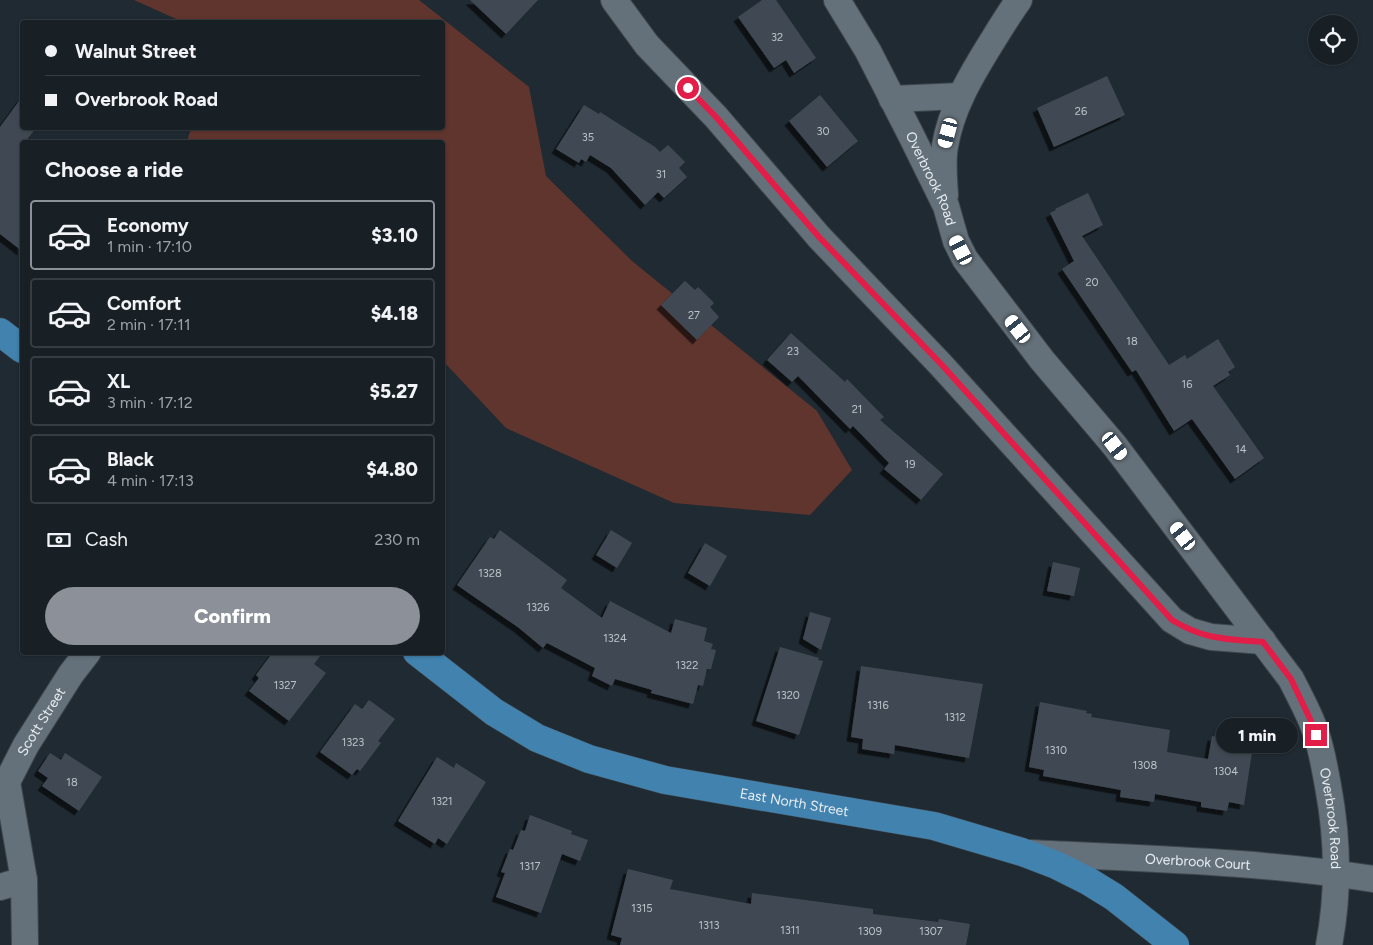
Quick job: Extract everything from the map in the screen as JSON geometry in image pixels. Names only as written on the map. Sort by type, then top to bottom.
[{"type":"main road","points":[[0,332],[20,347]]},
{"type":"main road","name":"East North Street","points":[[421,655],[494,712],[537,738],[589,759],[665,780],[934,826],[1022,852],[1056,865],[1088,881],[1114,897],[1175,945]]},
{"type":"street","points":[[614,0],[647,45],[716,117],[819,237],[942,365],[1172,620],[1190,631],[1211,637],[1263,642]]},
{"type":"street","name":"Overbrook Road","points":[[837,0],[868,51],[946,206],[956,241],[981,282],[1042,360],[1115,446],[1291,679],[1311,721],[1324,763],[1334,818],[1337,873],[1334,917],[1329,945]]},
{"type":"street","points":[[946,206],[943,166],[945,145],[951,120],[961,96],[980,62],[1019,0]]},
{"type":"street","points":[[892,99],[961,96]]},
{"type":"street","name":"Scott Street","points":[[25,945],[12,883],[7,782],[26,745],[71,674],[86,655]]},
{"type":"street","name":"Overbrook Court","points":[[1022,852],[1265,866],[1337,873],[1373,879]]},
{"type":"shaded area","points":[[134,0],[419,0],[444,20],[179,20]]},
{"type":"shaded area","points":[[445,21],[529,87],[546,176],[632,261],[817,411],[852,470],[810,515],[674,503],[506,428],[445,363],[445,140],[188,140],[190,130],[445,130]]},
{"type":"building","points":[[470,0],[538,0],[506,34]]},
{"type":"building","points":[[762,0],[776,0],[816,58],[794,73],[786,60],[774,68],[738,17]]},
{"type":"building","points":[[1107,76],[1125,115],[1054,147],[1037,108]]},
{"type":"building","points":[[820,95],[858,141],[827,167],[789,121]]},
{"type":"building","points":[[20,100],[20,130],[34,130],[27,140],[20,140],[20,249],[0,234],[0,127]]},
{"type":"building","points":[[584,105],[599,114],[600,112],[660,152],[668,145],[685,162],[679,168],[687,177],[664,198],[658,192],[645,205],[611,168],[590,155],[586,162],[581,159],[579,163],[556,149]]},
{"type":"building","points":[[1088,193],[1103,225],[1082,236],[1169,365],[1185,355],[1187,359],[1218,339],[1235,367],[1228,372],[1230,375],[1213,386],[1264,458],[1235,479],[1192,419],[1174,431],[1136,370],[1132,372],[1062,269],[1074,261],[1050,213]]},
{"type":"building","points":[[685,281],[695,290],[698,287],[714,303],[710,307],[719,317],[697,340],[661,305]]},
{"type":"building","points":[[791,333],[845,382],[847,379],[884,417],[880,420],[943,474],[921,500],[884,469],[889,463],[853,426],[850,429],[798,376],[792,382],[767,360]]},
{"type":"building","points":[[500,530],[567,580],[561,588],[602,618],[610,601],[671,633],[675,619],[707,628],[704,641],[713,644],[711,649],[716,650],[711,669],[707,669],[703,686],[698,685],[693,704],[651,693],[652,690],[615,679],[612,686],[592,676],[595,668],[547,643],[543,648],[519,628],[457,585],[490,537],[494,539]]},
{"type":"building","points":[[611,530],[632,543],[617,568],[596,555]]},
{"type":"building","points":[[705,543],[727,556],[710,586],[688,573]]},
{"type":"building","points":[[1053,562],[1080,568],[1074,596],[1047,591]]},
{"type":"building","points":[[810,612],[831,618],[821,650],[803,639]]},
{"type":"building","points":[[780,647],[819,658],[818,660],[823,661],[799,735],[756,721]]},
{"type":"building","points":[[271,655],[321,655],[314,664],[326,673],[289,721],[249,691],[259,678],[256,675]]},
{"type":"building","points":[[861,666],[983,684],[969,758],[895,745],[894,754],[862,749],[863,739],[851,737]]},
{"type":"building","points":[[369,700],[395,719],[378,741],[381,743],[360,771],[357,769],[352,775],[320,752],[355,704],[362,709]]},
{"type":"building","points":[[1040,702],[1087,711],[1086,713],[1092,714],[1091,717],[1170,730],[1167,752],[1208,759],[1212,736],[1250,742],[1249,751],[1252,752],[1244,805],[1229,802],[1227,811],[1201,807],[1201,802],[1155,794],[1154,802],[1120,797],[1121,790],[1043,776],[1044,770],[1029,767]]},
{"type":"building","points":[[50,753],[61,760],[65,753],[102,777],[79,811],[42,786],[48,778],[38,771]]},
{"type":"building","points":[[437,757],[454,768],[456,763],[486,782],[447,844],[438,838],[435,844],[398,821]]},
{"type":"building","points":[[530,815],[572,831],[571,834],[588,840],[580,861],[562,854],[541,913],[496,897],[505,873],[501,872],[510,849],[513,850],[521,830],[525,831]]},
{"type":"building","points":[[628,869],[673,880],[670,889],[751,904],[752,893],[873,909],[873,914],[938,922],[939,919],[970,924],[966,945],[620,945],[622,938],[611,935]]},
{"type":"route","points":[[688,88],[716,117],[819,237],[942,365],[1172,620],[1190,631],[1211,637],[1263,642],[1291,679],[1316,735]]}]
